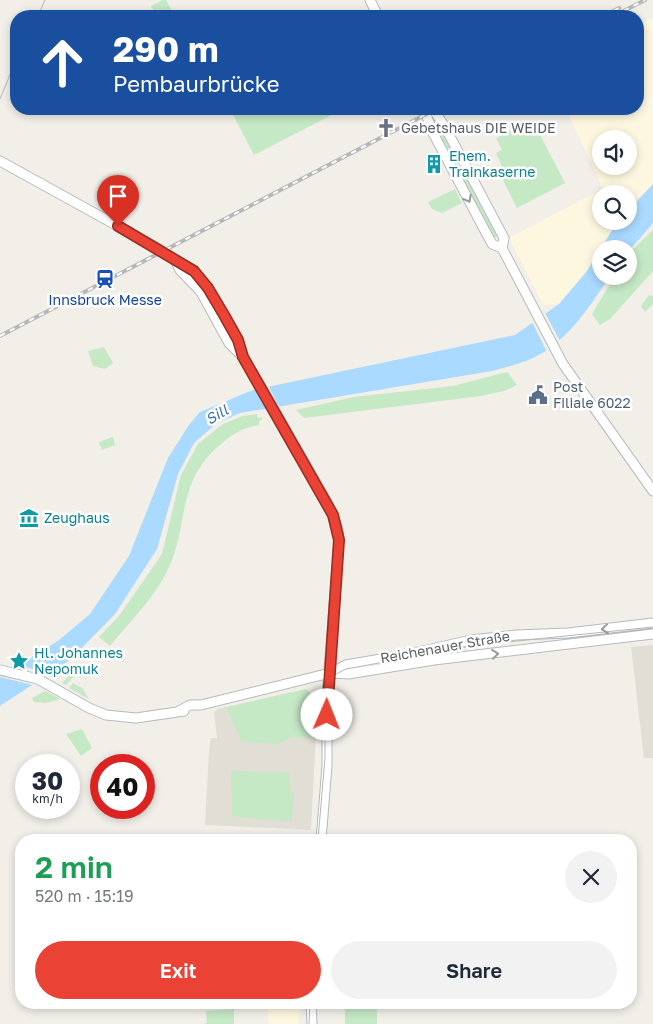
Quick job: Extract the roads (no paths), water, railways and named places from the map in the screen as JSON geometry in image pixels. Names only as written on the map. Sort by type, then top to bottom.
[{"type":"street","points":[[426,115],[433,132],[492,244],[502,248]]},
{"type":"street","points":[[437,115],[445,126],[504,238],[502,248],[557,353],[653,491]]},
{"type":"street","points":[[0,161],[154,246],[176,262],[194,271],[208,288],[238,340],[243,357],[328,504],[338,529],[339,540],[330,673],[327,766],[321,834]]},
{"type":"street","name":"Reichenauer Straße","points":[[0,670],[32,676],[89,708],[110,716],[136,718],[179,711],[190,705],[330,673],[346,665],[410,654],[478,639],[568,633],[653,623]]},
{"type":"street","name":"Reichenauer Straße","points":[[330,673],[348,674],[434,660],[653,634]]},
{"type":"street","points":[[311,1009],[311,1023]]},
{"type":"water","points":[[653,184],[653,223],[637,242],[637,240],[606,240],[612,230],[637,230],[637,201]]},
{"type":"water","name":"Sill","points":[[592,263],[592,285],[604,285],[584,314],[564,336],[553,346],[526,361],[492,371],[240,413],[217,423],[194,443],[178,474],[157,549],[115,614],[70,660],[0,706],[0,676],[58,641],[90,614],[129,556],[168,458],[189,425],[200,412],[253,390],[515,335],[559,304]]},
{"type":"tram line","points":[[41,10],[45,0]]},
{"type":"tram line","points":[[0,99],[10,75]]},
{"type":"tram line","points":[[319,834],[325,758],[325,690],[332,676],[346,669],[478,645],[653,627]]},
{"type":"tram line","points":[[309,1024],[310,1009]]},
{"type":"railway","points":[[626,10],[645,0]]},
{"type":"railway","points":[[615,10],[619,8]]},
{"type":"railway","points":[[0,336],[424,115]]},
{"type":"place","name":"Gebetshaus DIE WEIDE","points":[[386,128]]},
{"type":"place","name":"Ehem. Trainkaserne","points":[[434,164]]},
{"type":"place","name":"Innsbruck Messe","points":[[105,279]]},
{"type":"place","name":"Post Filiale 6022","points":[[538,395]]},
{"type":"place","name":"Zeughaus","points":[[29,518]]},
{"type":"place","name":"Hl. Johannes Nepomuk","points":[[19,661]]}]
